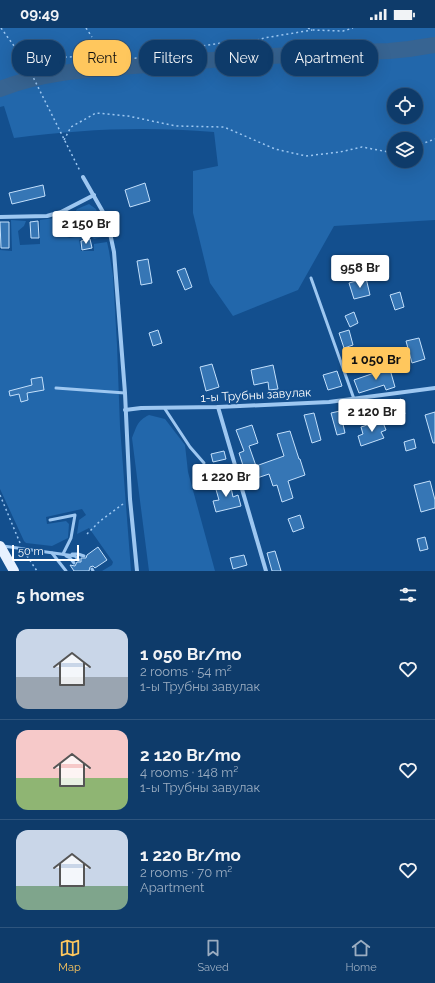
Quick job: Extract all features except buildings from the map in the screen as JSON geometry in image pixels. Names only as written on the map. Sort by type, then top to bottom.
[{"type":"main road","points":[[0,546],[14,571]]},
{"type":"street","points":[[83,177],[107,219],[114,252],[125,393],[130,499],[137,571]]},
{"type":"street","points":[[0,217],[47,216],[61,212],[94,195]]},
{"type":"street","name":"1-ы Трубны завулак","points":[[125,410],[141,408],[218,407],[329,402],[435,388]]},
{"type":"street","points":[[218,407],[266,571]]},
{"type":"lane","points":[[311,278],[354,398]]},
{"type":"lane","points":[[56,388],[125,393]]},
{"type":"lane","points":[[165,408],[190,447],[204,463]]},
{"type":"lane","points":[[50,520],[75,514],[71,538],[63,554]]},
{"type":"lane","points":[[0,546],[75,556],[79,560]]},
{"type":"lane","points":[[52,553],[66,571]]},
{"type":"lane","points":[[63,554],[78,554],[84,556]]},
{"type":"lane","points":[[63,554],[70,558],[74,563]]},
{"type":"path","points":[[1,28],[12,43]]},
{"type":"path","points":[[86,28],[92,37]]},
{"type":"path","points":[[308,28],[312,30]]},
{"type":"path","points":[[65,57],[86,56],[109,59],[140,58],[153,54],[227,42],[241,45],[264,38],[312,30],[342,30],[353,28]]},
{"type":"path","points":[[33,76],[83,177]]},
{"type":"path","points":[[64,140],[71,127],[96,113],[128,116],[176,126],[224,127],[275,149],[306,156],[340,152],[362,147],[387,152]]},
{"type":"path","points":[[423,143],[435,139]]},
{"type":"path","points":[[0,495],[20,544]]},
{"type":"path","points":[[87,534],[100,521],[130,499]]},
{"type":"path","points":[[27,556],[37,571]]},
{"type":"shaded area","points":[[0,28],[435,28],[435,220],[334,226],[298,290],[233,316],[210,283],[193,213],[193,171],[218,166],[214,132],[164,129],[114,129],[64,132],[14,138],[4,106],[0,107]]},
{"type":"shaded area","points":[[89,204],[96,209],[106,236],[94,239],[92,237],[79,240],[81,251],[94,251],[94,244],[107,242],[113,276],[120,427],[131,571],[102,571],[112,565],[113,562],[89,528],[77,534],[79,520],[86,515],[82,509],[46,517],[47,524],[66,521],[69,524],[68,538],[52,546],[26,543],[0,489],[0,250],[12,251],[11,220],[26,221],[24,226],[18,231],[20,245],[40,244],[40,220],[61,217],[63,236],[70,238],[80,236],[83,231],[74,214],[77,209]]},
{"type":"shaded area","points":[[149,415],[165,419],[185,445],[188,472],[215,571],[149,571],[132,438],[136,427],[145,417]]},
{"type":"waterway","points":[[0,89],[39,77],[78,71],[274,56],[389,51],[435,45]]}]
